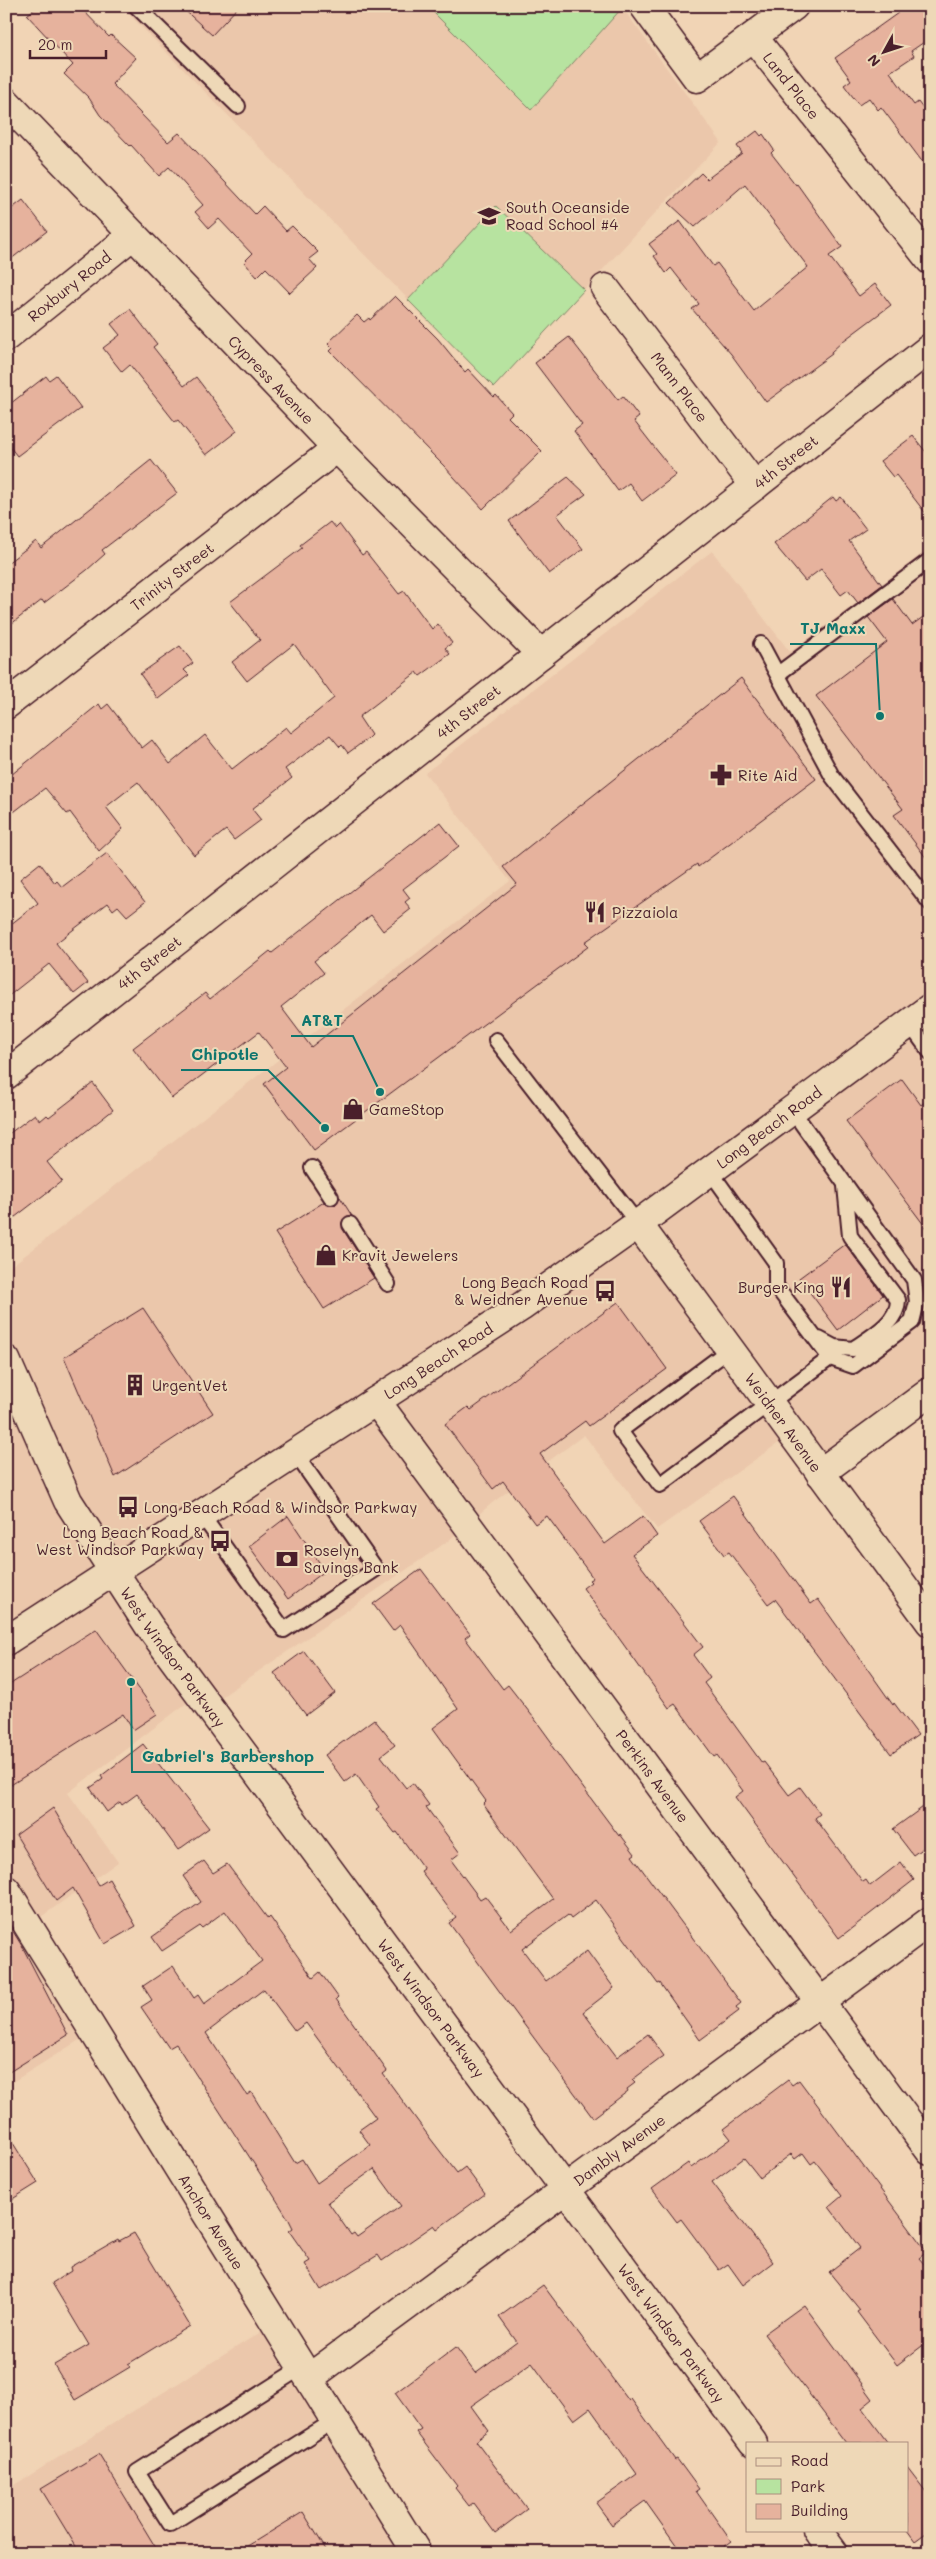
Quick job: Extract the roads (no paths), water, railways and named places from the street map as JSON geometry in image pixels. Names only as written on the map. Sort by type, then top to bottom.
[{"type":"street","points":[[644,6],[697,78],[794,6]]},
{"type":"street","name":"Land Place","points":[[753,36],[930,260]]},
{"type":"street","name":"Cypress Avenue","points":[[6,102],[337,448],[541,654]]},
{"type":"street","name":"Roxbury Road","points":[[6,337],[133,235]]},
{"type":"street","name":"Mann Place","points":[[605,288],[755,486]]},
{"type":"street","name":"4th Street","points":[[6,1075],[930,348]]},
{"type":"street","name":"Trinity Street","points":[[6,705],[337,448]]},
{"type":"street","name":"Long Beach Road","points":[[6,1641],[521,1308],[919,1016]]},
{"type":"street","name":"Weidner Avenue","points":[[638,1224],[930,1622]]},
{"type":"street","name":"West Windsor Parkway","points":[[6,1360],[68,1501],[149,1626],[752,2442]]},
{"type":"street","points":[[820,1473],[930,1392]]},
{"type":"street","name":"Perkins Avenue","points":[[376,1400],[930,2152]]},
{"type":"street","name":"Anchor Avenue","points":[[6,1890],[417,2553]]},
{"type":"street","name":"Dambly Avenue","points":[[306,2372],[566,2189],[930,1921]]},
{"type":"street","points":[[818,2532],[834,2553]]},
{"type":"lane","points":[[136,6],[238,106]]},
{"type":"lane","points":[[778,674],[930,560]]},
{"type":"lane","points":[[762,644],[832,776],[930,903]]},
{"type":"lane","points":[[919,1016],[930,1052]]},
{"type":"lane","points":[[496,1040],[638,1224]]},
{"type":"lane","points":[[710,1171],[776,1263],[776,1286],[830,1358],[853,1366],[912,1322],[917,1302],[914,1280],[792,1110]]},
{"type":"lane","points":[[312,1168],[331,1197]]},
{"type":"lane","points":[[814,1336],[834,1347],[853,1349],[883,1328],[898,1308],[898,1300],[850,1236],[845,1185]]},
{"type":"lane","points":[[350,1224],[388,1284]]},
{"type":"lane","points":[[730,1350],[620,1431],[660,1485],[830,1358]]},
{"type":"lane","points":[[201,1514],[284,1630],[376,1569],[296,1453]]},
{"type":"lane","points":[[306,2372],[137,2472],[170,2524],[335,2420]]},
{"type":"place","name":"South Oceanside Road School #4","points":[[489,216]]},
{"type":"place","name":"TJ Maxx","points":[[880,716]]},
{"type":"place","name":"Rite Aid","points":[[721,775]]},
{"type":"place","name":"Pizzaiola","points":[[595,912]]},
{"type":"place","name":"AT&T","points":[[380,1092]]},
{"type":"place","name":"GameStop","points":[[353,1109]]},
{"type":"place","name":"Chipotle","points":[[325,1128]]},
{"type":"place","name":"Kravit Jewelers","points":[[326,1255]]},
{"type":"place","name":"Burger King","points":[[841,1287]]},
{"type":"place","name":"Long Beach Road & Weidner Avenue","points":[[605,1291]]},
{"type":"place","name":"UrgentVet","points":[[135,1385]]},
{"type":"place","name":"Long Beach Road & Windsor Parkway","points":[[128,1507]]},
{"type":"place","name":"Long Beach Road & West Windsor Parkway","points":[[220,1541]]},
{"type":"place","name":"Roselyn Savings Bank","points":[[287,1559]]},
{"type":"place","name":"Gabriel's Barbershop","points":[[131,1682]]}]
